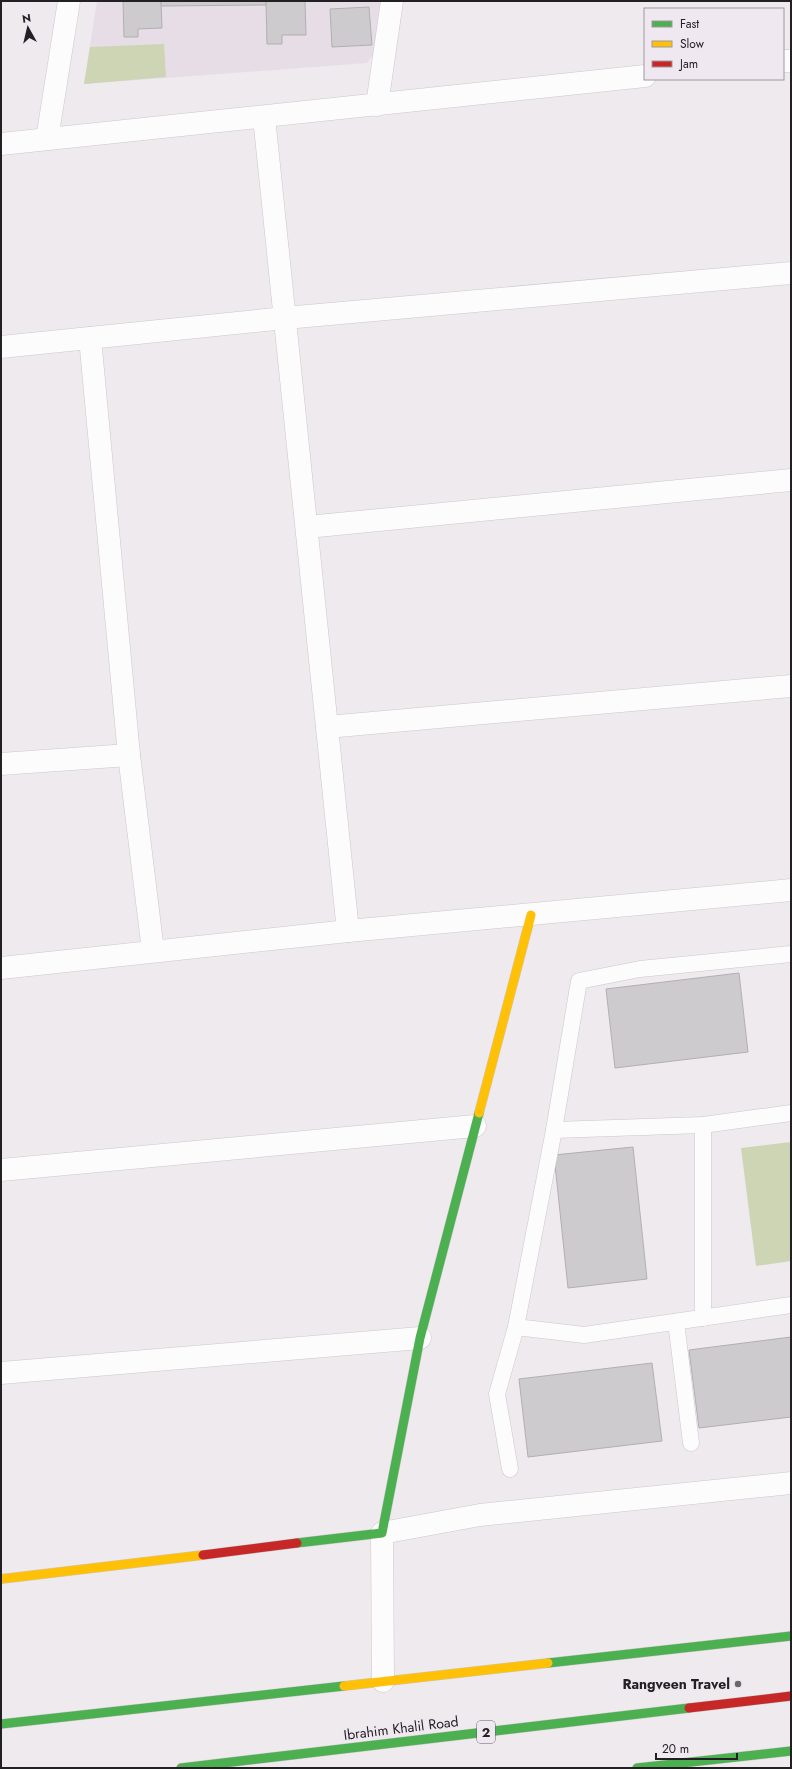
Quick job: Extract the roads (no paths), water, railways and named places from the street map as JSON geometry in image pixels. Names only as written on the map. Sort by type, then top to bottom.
[{"type":"main road","points":[[1,1579],[382,1533],[420,1338],[531,915]]},
{"type":"main road","points":[[1,1724],[791,1636]]},
{"type":"main road","name":"Ibrahim Khalil Road","points":[[181,1768],[791,1696]]},
{"type":"main road","points":[[637,1768],[791,1752]]},
{"type":"street","points":[[47,139],[69,1]]},
{"type":"street","points":[[377,105],[392,1]]},
{"type":"street","points":[[1,144],[644,76]]},
{"type":"street","points":[[264,116],[348,931]]},
{"type":"street","points":[[1,347],[285,318],[791,273]]},
{"type":"street","points":[[90,338],[129,755],[153,951]]},
{"type":"street","points":[[306,527],[791,480]]},
{"type":"street","points":[[327,726],[791,686]]},
{"type":"street","points":[[1,764],[129,755]]},
{"type":"street","points":[[1,968],[348,931],[791,890]]},
{"type":"street","points":[[1,1170],[475,1126]]},
{"type":"street","points":[[1,1373],[420,1338]]},
{"type":"street","points":[[383,1681],[382,1533],[480,1515],[791,1483]]},
{"type":"lane","points":[[510,1469],[497,1394],[516,1327],[554,1130],[579,981],[640,969],[791,954]]},
{"type":"lane","points":[[554,1130],[703,1126],[791,1113]]},
{"type":"lane","points":[[703,1126],[703,1318]]},
{"type":"lane","points":[[516,1327],[584,1335],[791,1305]]},
{"type":"lane","points":[[676,1322],[691,1443]]},
{"type":"place","name":"Rangveen Travel","points":[[738,1684]]}]
